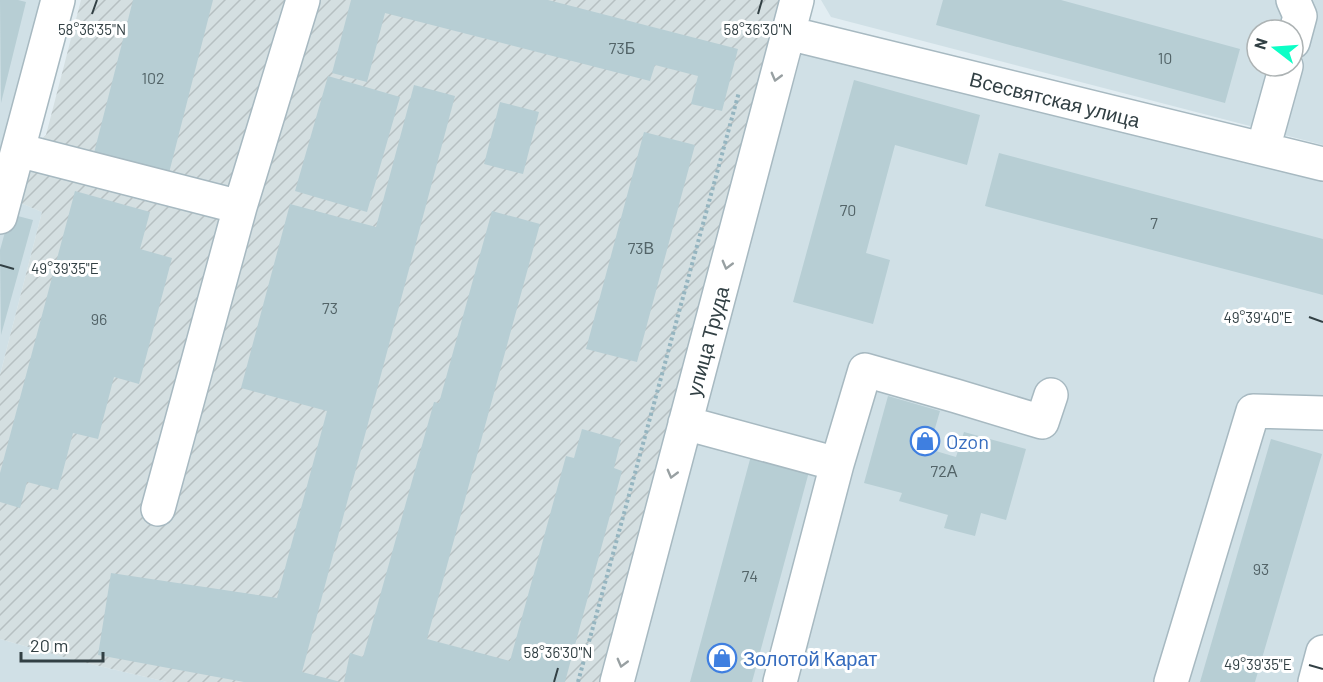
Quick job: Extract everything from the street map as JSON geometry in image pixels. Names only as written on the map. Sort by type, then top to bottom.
[{"type":"street","points":[[0,217],[58,0]]},
{"type":"street","points":[[158,509],[240,207],[303,0]]},
{"type":"street","name":"улица Труда","points":[[617,682],[797,0]]},
{"type":"street","points":[[1293,0],[1299,18]]},
{"type":"street","name":"Всесвятская улица","points":[[788,33],[1323,164]]},
{"type":"street","points":[[1263,149],[1283,78]]},
{"type":"street","points":[[18,150],[240,207]]},
{"type":"street","points":[[780,682],[837,464],[865,370],[1042,422],[1050,395]]},
{"type":"street","points":[[1171,682],[1253,411],[1323,413]]},
{"type":"street","points":[[685,423],[837,464]]},
{"type":"street","points":[[1315,682],[1323,652]]},
{"type":"path","points":[[578,682],[739,92]]},
{"type":"shaded area","points":[[0,0],[45,0],[0,166]]},
{"type":"shaded area","points":[[81,0],[785,0],[603,682],[167,682],[78,661],[0,639],[0,375],[42,212],[16,201],[27,154],[46,135]]},
{"type":"shaded area","points":[[821,0],[1323,0],[1323,145],[831,17]]},
{"type":"shaded area","points":[[803,48],[1323,182],[1323,682],[632,682]]},
{"type":"shaded area","points":[[0,194],[42,212],[0,375]]},
{"type":"shaded area","points":[[0,639],[78,661],[167,682],[0,682]]},
{"type":"building","points":[[0,0],[26,2],[1,103]]},
{"type":"building","points":[[133,0],[213,0],[169,173],[94,153]]},
{"type":"building","points":[[351,0],[548,0],[738,49],[722,111],[691,104],[698,76],[655,65],[650,81],[385,13],[367,82],[332,73]]},
{"type":"building","points":[[943,0],[1061,0],[1240,49],[1225,103],[936,25]]},
{"type":"building","points":[[328,76],[400,97],[367,212],[295,191]]},
{"type":"building","points":[[854,80],[980,115],[967,165],[895,145],[866,253],[890,260],[873,324],[793,302]]},
{"type":"building","points":[[414,85],[455,96],[302,672],[341,682],[244,682],[98,655],[111,573],[277,598],[327,411],[241,388],[290,204],[376,227]]},
{"type":"building","points":[[500,102],[539,112],[523,174],[484,164]]},
{"type":"building","points":[[644,132],[695,145],[637,362],[586,349]]},
{"type":"building","points":[[999,153],[1323,239],[1323,295],[985,206]]},
{"type":"building","points":[[75,191],[150,212],[140,249],[172,258],[139,384],[114,377],[98,439],[73,433],[58,490],[27,482],[20,508],[0,502],[0,473]]},
{"type":"building","points":[[492,211],[540,224],[427,639],[510,661],[566,456],[574,458],[582,429],[621,440],[614,468],[622,471],[565,682],[344,682],[350,653],[363,657],[434,402],[439,403]]},
{"type":"building","points":[[10,214],[33,220],[1,335],[0,250]]},
{"type":"building","points":[[888,396],[940,411],[929,449],[956,457],[964,432],[1026,449],[1006,520],[981,513],[975,536],[944,528],[948,515],[899,501],[902,493],[864,483]]},
{"type":"building","points":[[1271,439],[1322,454],[1255,682],[1200,682]]},
{"type":"building","points":[[752,452],[810,468],[752,682],[690,682]]},
{"type":"place","name":"Ozon","points":[[925,441]]},
{"type":"place","name":"Золотой Карат","points":[[722,658]]}]
